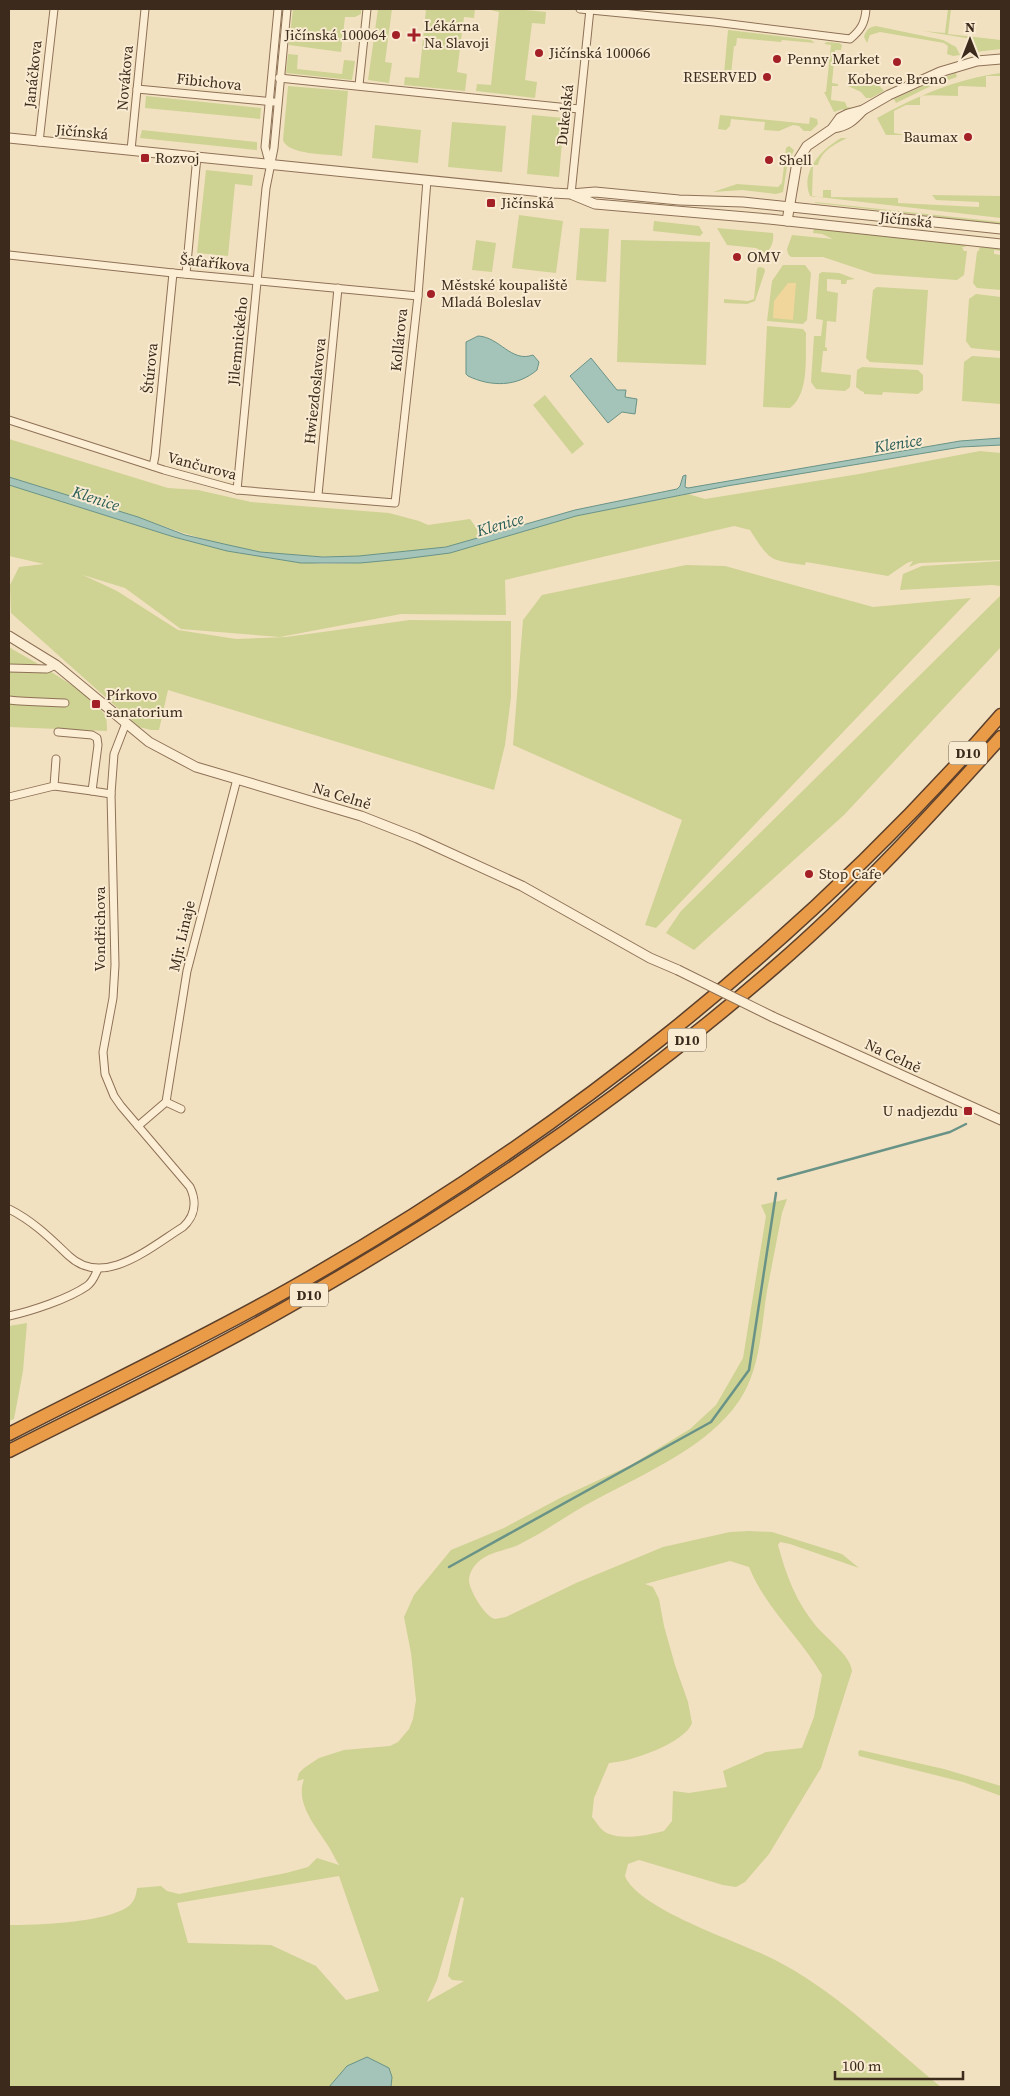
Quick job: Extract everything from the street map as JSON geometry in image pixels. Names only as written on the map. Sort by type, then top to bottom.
[{"type":"highway","name":"D10","points":[[9,1434],[207,1335],[296,1286],[465,1183],[585,1100],[735,978],[816,905],[934,790],[1001,715]]},
{"type":"highway","name":"D10","points":[[9,1451],[214,1347],[304,1298],[397,1243],[594,1111],[694,1036],[799,945],[891,857],[1001,737]]},
{"type":"street","name":"Janáčkova","points":[[40,142],[54,9]]},
{"type":"street","name":"Novákova","points":[[131,150],[145,9]]},
{"type":"street","name":"Jilemnického","points":[[236,490],[269,164],[274,148],[273,102],[278,9]]},
{"type":"street","name":"Jilemnického","points":[[273,102],[279,78],[287,9]]},
{"type":"street","points":[[359,85],[367,9]]},
{"type":"street","points":[[580,9],[714,22],[850,39],[860,30],[865,20],[866,9]]},
{"type":"street","name":"Dukelská","points":[[570,194],[590,9]]},
{"type":"street","points":[[787,221],[794,173],[802,153],[818,137],[833,128],[852,122],[863,110],[889,95],[940,72],[977,61],[1001,59]]},
{"type":"street","points":[[279,78],[580,109]]},
{"type":"street","name":"Fibichova","points":[[137,89],[273,102]]},
{"type":"street","name":"Jičínská","points":[[9,138],[570,194],[595,192],[678,200],[743,202],[1001,229]]},
{"type":"street","points":[[186,274],[197,156]]},
{"type":"street","name":"Kollárova","points":[[395,503],[418,296],[427,180]]},
{"type":"street","name":"Jičínská","points":[[570,194],[595,204],[787,221],[1001,244]]},
{"type":"street","name":"Šafaříkova","points":[[9,255],[173,273],[418,296]]},
{"type":"street","name":"Štúrova","points":[[152,466],[155,456],[173,273]]},
{"type":"street","name":"Hwiezdoslavova","points":[[318,496],[338,288]]},
{"type":"street","name":"Vančurova","points":[[9,420],[152,466],[236,490],[395,503]]},
{"type":"street","name":"Na Celně","points":[[9,636],[56,665],[149,742],[196,767],[361,816],[417,838],[522,886],[650,958],[1001,1120]]},
{"type":"street","points":[[9,669],[47,669],[56,665]]},
{"type":"street","points":[[9,700],[35,703],[40,701],[65,703]]},
{"type":"street","name":"Vondřichova","points":[[98,1269],[111,1268],[123,1263],[183,1227],[190,1220],[194,1210],[194,1198],[190,1187],[114,1096],[105,1074],[104,1063],[115,965],[112,794],[114,754],[126,723]]},
{"type":"street","points":[[58,732],[92,735],[97,738],[98,744],[92,791]]},
{"type":"street","points":[[54,786],[56,759]]},
{"type":"street","name":"Mjr. Linaje","points":[[166,1102],[187,971],[237,779]]},
{"type":"street","points":[[9,797],[54,786],[112,794]]},
{"type":"street","points":[[138,1126],[166,1102],[181,1109]]},
{"type":"street","points":[[9,1209],[40,1228],[77,1263],[98,1269],[94,1278],[87,1286],[50,1304],[9,1316]]},
{"type":"green space","points":[[293,9],[361,9],[361,14],[355,17],[345,17],[341,52],[289,45]]},
{"type":"green space","points":[[378,9],[392,9],[385,62],[392,63],[389,83],[368,80]]},
{"type":"green space","points":[[426,9],[475,9],[474,18],[464,17],[457,72],[467,74],[465,91],[404,85],[405,77],[419,78]]},
{"type":"green space","points":[[486,9],[546,12],[545,24],[532,23],[525,80],[537,82],[535,98],[476,91],[477,84],[491,85],[499,12]]},
{"type":"green space","points":[[948,9],[951,9],[948,34],[1001,40],[1001,49],[967,53],[966,49],[971,46],[972,39],[923,31],[945,33]]},
{"type":"green space","points":[[876,26],[943,40],[956,47],[960,55],[953,56],[947,54],[948,46],[944,43],[880,32],[870,35],[867,43],[864,37],[866,32]]},
{"type":"green space","points":[[728,30],[811,40],[815,43],[737,38],[736,46],[734,46],[731,75],[724,74]]},
{"type":"green space","points":[[827,42],[842,45],[841,50],[835,50],[832,83],[838,84],[838,86],[832,86],[831,100],[845,102],[847,107],[853,108],[845,113],[843,109],[834,112],[824,92],[826,92],[831,45],[824,44]]},
{"type":"green space","points":[[288,54],[298,55],[297,69],[342,74],[344,60],[355,61],[352,80],[286,73]]},
{"type":"green space","points":[[956,73],[957,77],[933,85],[896,103],[894,99],[932,82]]},
{"type":"green space","points":[[1001,73],[1001,76],[986,76],[986,87],[958,87],[958,96],[924,95],[968,79]]},
{"type":"green space","points":[[857,78],[876,82],[884,91],[871,98],[866,98],[861,92],[848,86],[850,80]]},
{"type":"green space","points":[[288,86],[348,91],[342,156],[300,151],[286,145],[283,140]]},
{"type":"green space","points":[[146,96],[261,108],[260,119],[145,108]]},
{"type":"green space","points":[[922,96],[920,97],[920,105],[906,105],[894,111],[894,133],[905,135],[886,135],[877,118]]},
{"type":"green space","points":[[532,115],[564,118],[559,177],[527,174]]},
{"type":"green space","points":[[720,115],[809,124],[810,117],[817,119],[818,124],[811,131],[804,131],[799,126],[793,125],[779,131],[764,130],[765,122],[731,119],[730,126],[726,130],[718,129]]},
{"type":"green space","points":[[452,122],[506,126],[502,172],[448,167]]},
{"type":"green space","points":[[375,125],[421,130],[418,163],[372,158]]},
{"type":"green space","points":[[142,130],[257,142],[257,150],[140,138]]},
{"type":"green space","points":[[841,138],[847,138],[822,155],[818,165],[813,165],[812,196],[810,196],[808,187],[808,178],[814,162],[834,143]]},
{"type":"green space","points":[[789,146],[794,150],[787,167],[783,192],[776,194],[742,190],[713,192],[737,184],[778,187],[782,183],[786,148]]},
{"type":"green space","points":[[206,170],[253,175],[252,186],[235,184],[228,256],[197,253]]},
{"type":"green space","points":[[823,190],[831,190],[831,197],[898,198],[898,203],[979,207],[979,202],[936,200],[932,195],[1001,196],[1001,218],[819,197],[823,197]]},
{"type":"green space","points":[[815,203],[1001,222],[1001,224]]},
{"type":"green space","points":[[519,215],[563,221],[556,273],[512,268]]},
{"type":"green space","points":[[654,221],[699,226],[703,233],[700,236],[653,231]]},
{"type":"green space","points":[[580,228],[609,229],[606,282],[576,280]]},
{"type":"green space","points":[[717,228],[773,233],[773,241],[771,247],[765,253],[756,248],[727,245]]},
{"type":"green space","points":[[814,228],[963,244],[966,247],[962,247],[964,251],[967,251],[964,275],[957,280],[874,274],[823,257],[791,257],[787,249],[792,235],[833,239],[822,234],[813,233]]},
{"type":"green space","points":[[476,240],[496,243],[492,272],[472,270]]},
{"type":"green space","points":[[621,240],[710,242],[706,365],[617,362]]},
{"type":"green space","points":[[978,248],[1001,249],[1001,251],[994,250],[994,254],[1001,255],[1001,290],[977,288],[973,283],[977,252],[980,249]]},
{"type":"green space","points":[[783,265],[805,265],[811,273],[807,320],[803,324],[767,321],[772,281]]},
{"type":"green space","points":[[759,267],[764,268],[765,271],[755,301],[747,304],[724,303],[724,299],[748,301],[754,299],[757,269]]},
{"type":"green space","points":[[822,272],[839,273],[855,279],[847,280],[846,284],[841,284],[841,280],[827,279],[827,291],[838,293],[836,322],[827,321],[825,347],[827,351],[823,351],[821,372],[851,375],[850,387],[845,391],[816,389],[811,382],[814,336],[821,336],[823,320],[816,319],[819,274]]},
{"type":"green space","points":[[877,287],[928,290],[923,365],[870,362],[866,358],[873,290]]},
{"type":"green space","points":[[976,294],[1001,297],[1001,351],[971,348],[966,341],[969,299]]},
{"type":"green space","points":[[767,326],[803,329],[806,333],[804,384],[801,393],[790,408],[763,407]]},
{"type":"green space","points":[[972,356],[1001,358],[1001,404],[962,401],[964,362]]},
{"type":"green space","points":[[862,367],[918,370],[923,375],[923,390],[918,394],[883,392],[882,395],[864,394],[864,392],[856,387],[857,370]]},
{"type":"green space","points":[[545,395],[584,444],[572,454],[533,405]]},
{"type":"green space","points":[[9,439],[168,488],[198,490],[251,502],[389,513],[428,525],[470,519],[482,536],[450,546],[423,551],[353,557],[282,555],[228,546],[9,477]]},
{"type":"green space","points":[[980,451],[1001,453],[1001,560],[919,563],[909,567],[913,561],[888,576],[806,562],[805,565],[777,560],[762,548],[750,530],[734,526],[505,580],[506,615],[401,614],[280,637],[181,629],[125,588],[83,575],[117,591],[178,630],[236,639],[286,637],[410,620],[511,621],[511,697],[505,745],[494,790],[168,690],[159,730],[139,727],[11,613],[10,585],[19,567],[44,564],[9,556],[9,485],[174,537],[269,558],[322,564],[360,563],[484,543],[576,516],[688,494],[705,499],[859,474]]},
{"type":"green space","points":[[1001,561],[1001,586],[900,590],[903,574],[922,566]]},
{"type":"green space","points":[[686,565],[725,566],[873,607],[971,598],[656,928],[645,925],[682,820],[513,745],[523,620],[542,595]]},
{"type":"green space","points":[[1001,595],[1001,647],[844,815],[694,950],[666,933],[681,911]]},
{"type":"green space","points":[[9,647],[86,696],[105,715],[107,731],[9,727]]},
{"type":"green space","points":[[787,1199],[782,1213],[767,1291],[756,1362],[746,1389],[739,1401],[711,1432],[674,1458],[587,1504],[522,1543],[482,1559],[471,1571],[470,1584],[478,1602],[491,1617],[495,1619],[506,1617],[576,1583],[663,1547],[730,1532],[749,1531],[772,1532],[842,1554],[859,1568],[790,1544],[780,1542],[778,1545],[784,1567],[797,1598],[816,1626],[843,1653],[851,1665],[852,1671],[821,1768],[769,1854],[745,1882],[736,1887],[723,1885],[639,1860],[628,1864],[625,1876],[633,1888],[664,1910],[784,1964],[808,1979],[854,2013],[941,2087],[391,2087],[392,2077],[347,2066],[329,2087],[9,2087],[9,1925],[72,1922],[106,1916],[130,1905],[135,1897],[137,1888],[161,1886],[167,1891],[179,1894],[286,1873],[308,1867],[317,1858],[339,1865],[304,1805],[302,1788],[304,1779],[297,1781],[299,1773],[319,1758],[344,1750],[390,1746],[398,1742],[409,1729],[413,1719],[416,1700],[411,1653],[404,1617],[414,1595],[451,1550],[504,1528],[562,1497],[631,1465],[690,1429],[716,1405],[743,1358],[766,1216],[761,1205]],"holes":[[[730,1561],[749,1567],[764,1596],[822,1675],[814,1717],[802,1748],[766,1752],[723,1771],[727,1787],[689,1793],[673,1791],[672,1821],[664,1831],[629,1837],[606,1833],[592,1817],[594,1798],[609,1763],[630,1759],[656,1750],[679,1738],[692,1723],[688,1702],[664,1626],[659,1599],[653,1587],[645,1584]],[[339,1876],[379,1991],[346,2000],[316,1966],[271,1945],[188,1943],[177,1903]],[[461,1897],[464,1898],[448,1976],[452,1980],[464,1981],[427,2002],[437,1980]]]},
{"type":"green space","points":[[27,1323],[23,1371],[14,1419],[9,1421],[9,1326]]},
{"type":"green space","points":[[860,1750],[944,1769],[1001,1786],[1001,1796],[963,1782],[859,1756],[858,1752]]},
{"type":"sand","points":[[788,283],[796,283],[793,320],[773,318],[774,301]]},
{"type":"water","points":[[478,336],[486,337],[518,356],[533,355],[539,362],[537,370],[521,380],[504,384],[477,380],[468,376],[466,374],[466,342]]},
{"type":"water","points":[[591,358],[617,390],[626,390],[625,397],[637,399],[635,414],[622,412],[608,423],[570,376]]},
{"type":"water","points":[[1001,438],[1001,445],[961,447],[727,486],[576,516],[450,553],[360,563],[301,563],[227,551],[174,537],[9,485],[9,477],[138,517],[185,535],[260,552],[323,557],[359,556],[446,547],[575,510],[677,489],[683,476],[686,475],[685,487],[688,488],[960,441]]},
{"type":"water","points":[[367,2057],[389,2068],[392,2077],[391,2087],[329,2087],[347,2066]]},
{"type":"waterway","points":[[778,1179],[950,1132],[966,1124]]},
{"type":"waterway","points":[[449,1567],[711,1422],[749,1370],[776,1193]]},
{"type":"place","name":"Jičínská 100064","points":[[396,35]]},
{"type":"place","name":"Lékárna Na Slavoji","points":[[414,35]]},
{"type":"place","name":"Jičínská 100066","points":[[539,53]]},
{"type":"place","name":"Penny Market","points":[[777,59]]},
{"type":"place","name":"Koberce Breno","points":[[897,62]]},
{"type":"place","name":"RESERVED","points":[[767,77]]},
{"type":"place","name":"Baumax","points":[[968,137]]},
{"type":"place","name":"Rozvoj","points":[[145,158]]},
{"type":"place","name":"Shell","points":[[769,160]]},
{"type":"place","name":"Jičínská","points":[[491,203]]},
{"type":"place","name":"OMV","points":[[737,257]]},
{"type":"place","name":"Městské koupaliště Mladá Boleslav","points":[[431,294]]},
{"type":"place","name":"Pírkovo sanatorium","points":[[96,704]]},
{"type":"place","name":"Stop Cafe","points":[[809,874]]},
{"type":"place","name":"U nadjezdu","points":[[968,1111]]},
{"type":"water label","name":"Klenice","points":[[898,443]]},
{"type":"water label","name":"Klenice","points":[[96,498]]},
{"type":"water label","name":"Klenice","points":[[500,524]]}]
